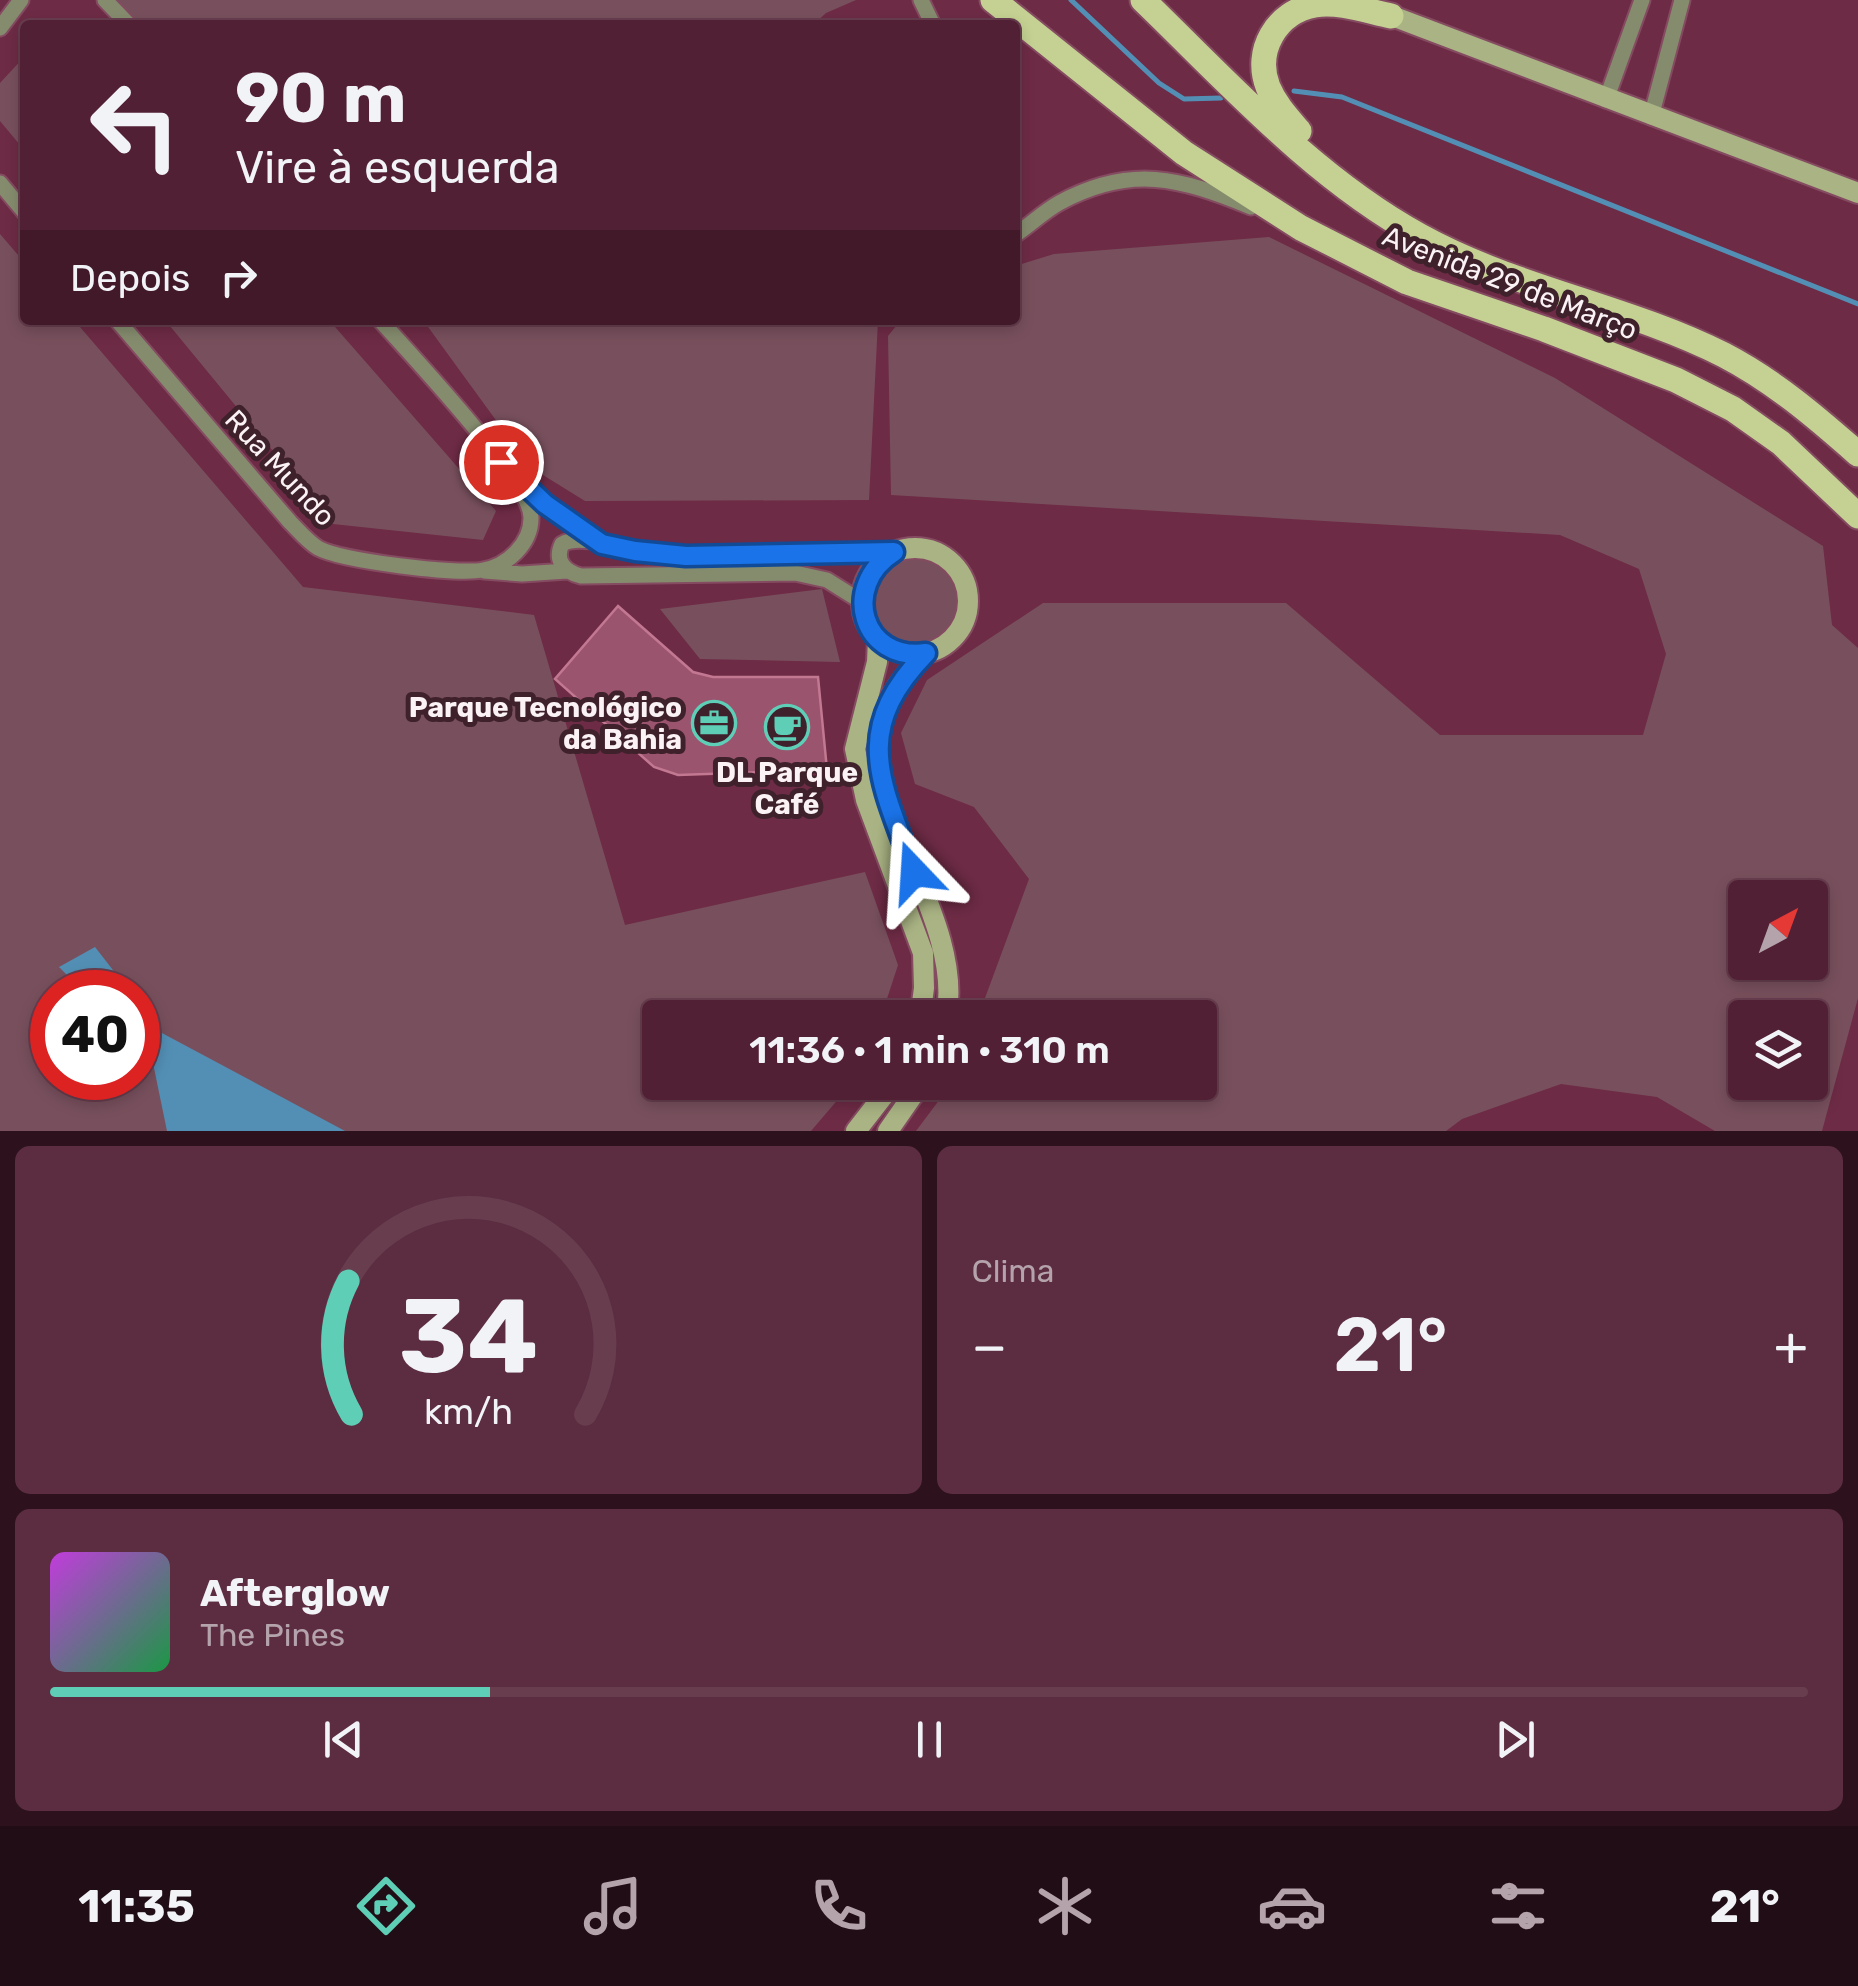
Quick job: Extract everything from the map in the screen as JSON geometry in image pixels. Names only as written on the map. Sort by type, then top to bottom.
[{"type":"main road","name":"Avenida 29 de Março","points":[[993,0],[1018,20]]},
{"type":"main road","name":"Avenida 29 de Março","points":[[1143,0],[1258,112],[1340,182],[1418,235],[1458,256],[1723,354],[1792,397],[1858,454]]},
{"type":"main road","points":[[1340,182],[1273,96],[1264,68],[1267,42],[1288,15],[1318,4],[1391,16]]},
{"type":"main road","name":"Avenida 29 de Março","points":[[1020,22],[1184,153],[1300,228],[1407,282],[1676,380],[1733,409],[1781,443],[1858,516]]},
{"type":"street","points":[[0,28],[20,0]]},
{"type":"street","points":[[105,0],[124,20]]},
{"type":"street","points":[[1354,0],[1858,194]]},
{"type":"street","points":[[1606,100],[1642,0]]},
{"type":"street","points":[[1651,117],[1682,0]]},
{"type":"street","points":[[1020,231],[1086,190],[1127,180],[1171,179],[1300,228]]},
{"type":"street","points":[[0,184],[20,207]]},
{"type":"street","name":"Rua Mundo","points":[[121,325],[290,522],[318,548],[332,554],[388,563],[522,574],[795,573],[827,580],[862,602]]},
{"type":"street","points":[[384,325],[522,492],[532,518],[528,536],[510,559],[480,571]]},
{"type":"street","points":[[501,462],[545,504],[602,544]]},
{"type":"street","points":[[567,571],[559,552],[567,540],[686,556],[894,552],[908,548],[938,553],[962,574],[968,590],[968,607],[958,635],[948,644],[926,653],[905,654],[878,639],[864,618],[862,602],[870,572],[894,552]]},
{"type":"street","points":[[878,639],[877,662],[856,749],[866,800],[923,953],[922,1000]]},
{"type":"street","points":[[926,653],[903,680],[880,724],[878,755],[888,803],[944,952],[949,979],[947,1000]]},
{"type":"street","points":[[856,1131],[880,1100]]},
{"type":"street","points":[[888,1131],[910,1100]]},
{"type":"shaded area","points":[[113,0],[856,0],[818,20],[135,20]]},
{"type":"shaded area","points":[[20,61],[20,145],[0,121],[0,83]]},
{"type":"shaded area","points":[[0,234],[20,257],[20,325],[78,325],[303,587],[534,615],[625,925],[865,872],[898,965],[887,1000],[642,1000],[642,1100],[837,1100],[811,1131],[0,1131]]},
{"type":"shaded area","points":[[1269,237],[1555,378],[1823,546],[1832,625],[1858,648],[1858,998],[1822,1131],[1715,1131],[1657,1097],[1561,1084],[1462,1119],[1446,1131],[916,1131],[939,1100],[1217,1100],[1217,1000],[984,1000],[1029,879],[974,807],[915,784],[901,733],[927,680],[1043,603],[1286,603],[1440,735],[1643,735],[1666,654],[1639,569],[1560,535],[891,495],[888,336],[897,325],[1020,325],[1020,264],[1054,254]]},
{"type":"shaded area","points":[[169,325],[333,325],[496,511],[483,540],[333,524]]},
{"type":"shaded area","points":[[427,325],[878,325],[869,500],[585,501],[530,467]]},
{"type":"shaded area","points":[[916,557],[940,564],[952,576],[959,600],[952,624],[940,636],[916,643],[892,636],[880,624],[873,600],[880,576],[892,564]]},
{"type":"shaded area","points":[[822,589],[840,662],[700,659],[660,609]]},
{"type":"water","points":[[95,947],[113,970],[62,970],[59,967]]},
{"type":"water","points":[[160,1032],[345,1131],[167,1131],[160,1097]]},
{"type":"building","name":"Parque Tecnológico da Bahia","points":[[618,606],[693,672],[713,677],[818,677],[827,770],[678,775],[654,767],[555,679]]},
{"type":"waterway","points":[[1071,0],[1159,83],[1184,99],[1221,98]]},
{"type":"waterway","points":[[1294,91],[1342,97],[1858,304]]},
{"type":"place","name":"Parque Tecnológico da Bahia","points":[[714,723]]},
{"type":"place","name":"DL Parque Café","points":[[787,727]]},
{"type":"route","points":[[501,462],[545,504],[602,544],[686,556],[894,552],[870,572],[862,602],[864,618],[878,639],[905,654],[926,653],[889,703],[880,724],[878,744],[888,803],[914,872]]}]
